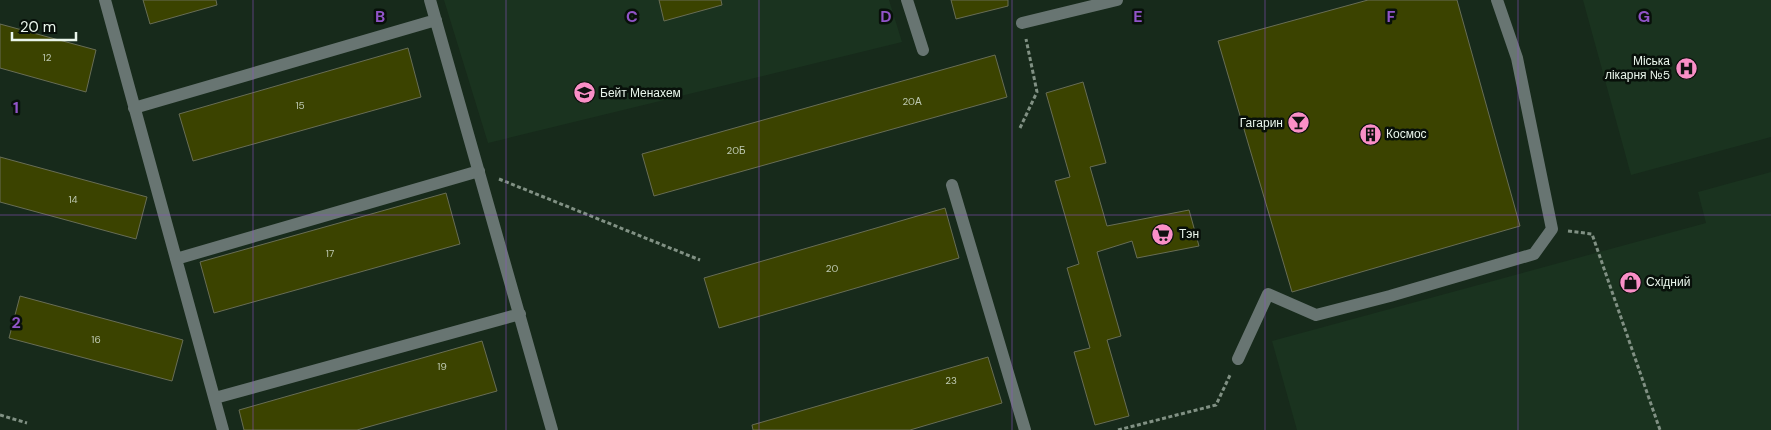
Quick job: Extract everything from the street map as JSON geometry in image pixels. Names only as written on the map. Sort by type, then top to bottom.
[{"type":"lane","points":[[104,0],[223,430]]},
{"type":"lane","points":[[430,0],[552,430]]},
{"type":"lane","points":[[907,0],[923,50]]},
{"type":"lane","points":[[1022,23],[1116,0]]},
{"type":"lane","points":[[1238,360],[1268,294],[1316,315],[1390,296],[1534,254],[1552,229],[1517,58],[1497,0]]},
{"type":"lane","points":[[134,108],[436,20]]},
{"type":"lane","points":[[176,259],[480,171]]},
{"type":"lane","points":[[952,185],[1025,430]]},
{"type":"lane","points":[[214,398],[520,314]]},
{"type":"path","points":[[1020,128],[1037,92],[1022,23]]},
{"type":"path","points":[[480,171],[700,260]]},
{"type":"path","points":[[1552,229],[1592,234],[1660,430]]},
{"type":"path","points":[[1118,430],[1216,405],[1238,360]]},
{"type":"path","points":[[0,416],[27,423]]},
{"type":"shaded area","name":"Бейт Менахем","points":[[444,0],[889,0],[902,42],[488,143]]},
{"type":"shaded area","name":"Міська лікарня №5","points":[[1583,0],[1771,0],[1771,137],[1631,175]]},
{"type":"shaded area","name":"Східний","points":[[1771,172],[1771,430],[1297,430],[1272,341],[1706,223],[1698,192]]},
{"type":"building","points":[[143,0],[216,0],[217,5],[150,24]]},
{"type":"building","points":[[659,0],[721,0],[722,5],[664,21]]},
{"type":"building","points":[[951,0],[1008,0],[1008,6],[956,19]]},
{"type":"building","name":"Космос","points":[[1368,0],[1457,0],[1520,226],[1292,292],[1218,41]]},
{"type":"building","points":[[0,24],[96,50],[86,92],[0,68]]},
{"type":"building","points":[[408,48],[421,97],[193,161],[179,114]]},
{"type":"building","points":[[995,55],[1007,97],[654,196],[642,154]]},
{"type":"building","points":[[1083,82],[1106,163],[1090,167],[1107,226],[1189,210],[1199,246],[1137,258],[1132,241],[1097,252],[1121,336],[1107,340],[1129,416],[1095,425],[1074,352],[1090,348],[1067,268],[1079,264],[1055,181],[1070,177],[1046,93]]},
{"type":"building","points":[[0,157],[147,197],[136,239],[0,202]]},
{"type":"building","points":[[446,193],[460,244],[214,313],[200,262]]},
{"type":"building","points":[[945,208],[959,258],[719,328],[704,278]]},
{"type":"building","points":[[20,296],[183,340],[172,381],[9,338]]},
{"type":"building","points":[[482,341],[497,391],[357,430],[244,430],[239,410]]},
{"type":"building","points":[[988,357],[1002,403],[910,430],[753,430],[752,425]]},
{"type":"place","name":"Міська лікарня №5","points":[[1686,68]]},
{"type":"place","name":"Бейт Менахем","points":[[584,93]]},
{"type":"place","name":"Гагарин","points":[[1299,123]]},
{"type":"place","name":"Космос","points":[[1370,134]]},
{"type":"place","name":"Тэн","points":[[1163,234]]},
{"type":"place","name":"Східний","points":[[1630,282]]}]
